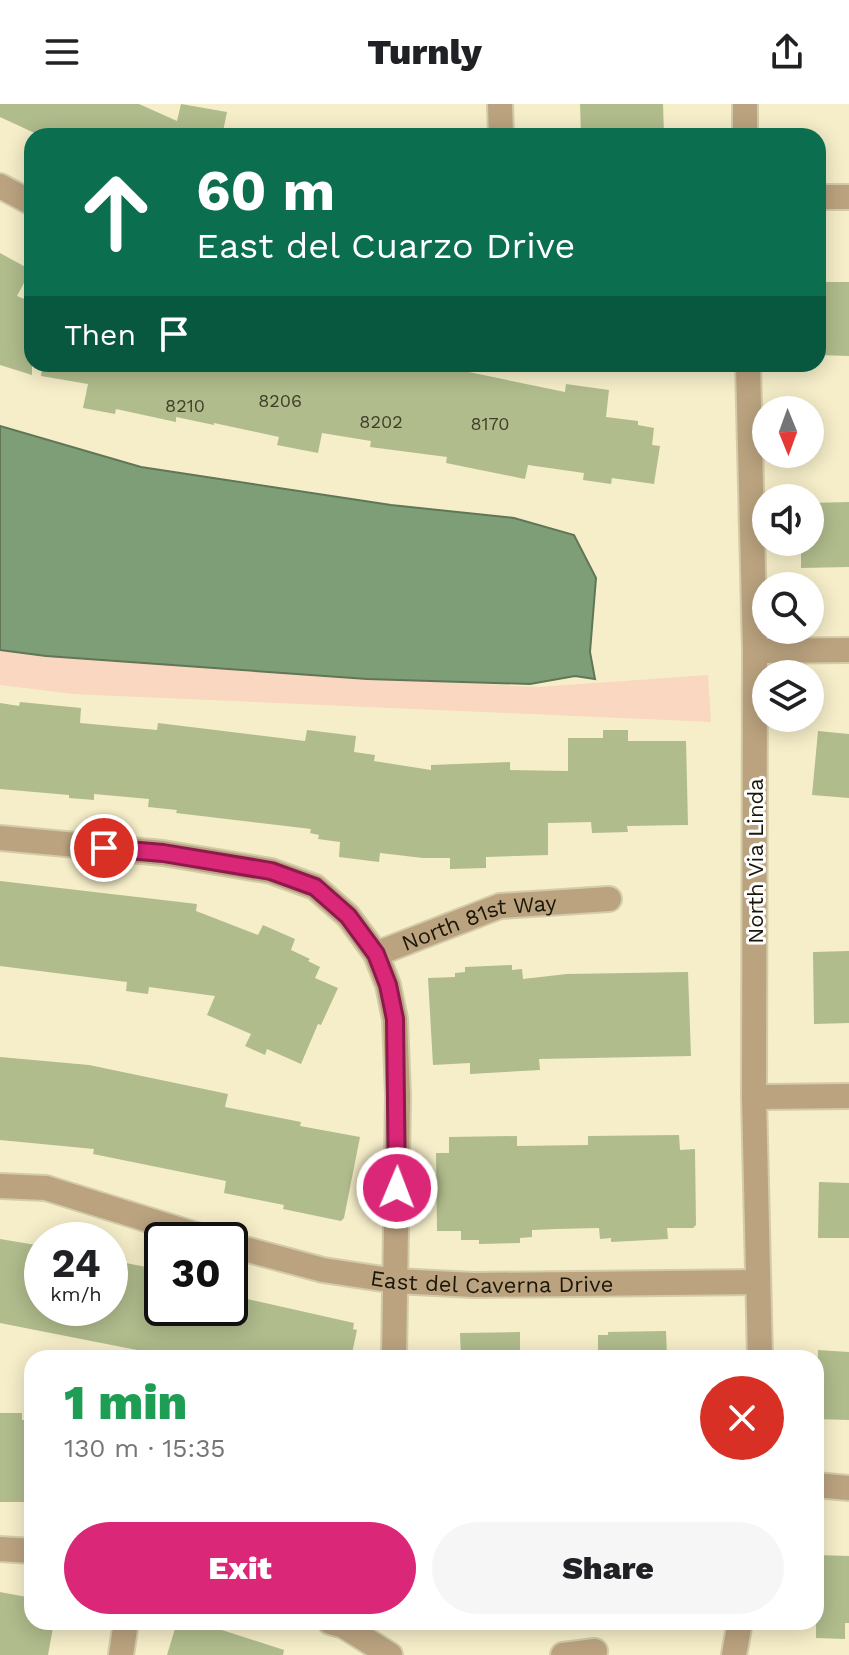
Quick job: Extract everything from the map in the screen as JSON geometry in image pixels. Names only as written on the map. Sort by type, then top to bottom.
[{"type":"street","points":[[500,104],[501,128]]},
{"type":"street","points":[[745,104],[745,128]]},
{"type":"street","points":[[0,186],[24,199]]},
{"type":"street","points":[[826,197],[849,197]]},
{"type":"street","name":"North Via Linda","points":[[748,372],[755,651],[754,1097],[760,1350]]},
{"type":"street","points":[[755,651],[849,650]]},
{"type":"street","points":[[0,838],[163,853],[271,871],[315,887],[348,916],[376,954]]},
{"type":"street","name":"North 81st Way","points":[[394,1350],[398,1096],[395,1019],[388,985],[376,954],[500,906],[609,899]]},
{"type":"street","points":[[754,1097],[849,1096]]},
{"type":"street","points":[[0,1186],[46,1188],[155,1222]]},
{"type":"street","name":"East del Caverna Drive","points":[[248,1250],[323,1270],[396,1281],[474,1285],[758,1282]]},
{"type":"street","points":[[824,1486],[849,1488]]},
{"type":"street","points":[[0,1549],[24,1550]]},
{"type":"street","points":[[121,1655],[125,1630]]},
{"type":"street","points":[[351,1630],[390,1655]]},
{"type":"street","points":[[734,1655],[739,1630]]},
{"type":"street","points":[[563,1655],[595,1651]]},
{"type":"shaded area","points":[[0,426],[141,467],[391,505],[514,518],[574,535],[596,578],[590,652],[595,679],[575,676],[530,684],[367,679],[0,650]]},
{"type":"shaded area","points":[[0,648],[255,672],[538,687],[708,675],[711,722],[73,694],[0,685]]},
{"type":"building","points":[[0,104],[139,104],[177,121],[181,104],[227,112],[224,128],[24,128],[0,117]]},
{"type":"building","points":[[580,104],[663,104],[664,128],[581,128]]},
{"type":"building","points":[[0,253],[24,266],[24,283],[17,296],[24,299],[24,372],[32,372],[32,375],[0,365]]},
{"type":"building","points":[[826,282],[849,282],[849,356],[826,355]]},
{"type":"building","points":[[41,372],[469,372],[565,392],[566,384],[609,390],[606,417],[638,421],[638,425],[654,428],[652,445],[660,446],[654,484],[612,478],[611,484],[583,480],[584,473],[528,465],[525,479],[446,463],[447,457],[370,447],[371,441],[322,433],[318,453],[277,445],[279,437],[214,423],[176,417],[176,422],[116,409],[115,414],[83,408],[88,384],[41,376]]},
{"type":"building","points":[[849,502],[849,567],[801,568],[801,556],[824,556],[824,503]]},
{"type":"building","points":[[20,702],[81,708],[80,723],[157,730],[158,723],[305,741],[307,730],[356,736],[354,752],[375,755],[374,761],[431,770],[431,765],[510,762],[510,770],[568,771],[568,738],[603,738],[603,730],[628,730],[628,741],[686,741],[688,825],[627,826],[628,832],[592,833],[591,822],[548,823],[548,855],[486,857],[486,868],[450,869],[450,858],[380,853],[379,862],[339,857],[340,842],[318,839],[319,835],[310,833],[311,829],[176,813],[177,810],[148,807],[149,799],[94,794],[94,800],[0,789],[0,703],[19,706]]},
{"type":"building","points":[[818,732],[849,734],[849,798],[812,795]]},
{"type":"building","points":[[0,881],[197,904],[196,911],[258,935],[263,925],[295,939],[291,950],[320,967],[315,978],[338,988],[301,1064],[267,1049],[265,1055],[245,1046],[251,1034],[207,1015],[215,996],[149,987],[148,994],[126,991],[127,982],[0,966]]},
{"type":"building","points":[[849,951],[849,1023],[814,1024],[813,952]]},
{"type":"building","points":[[512,965],[512,970],[522,969],[523,979],[567,974],[688,972],[691,1056],[539,1059],[540,1070],[470,1074],[470,1063],[433,1065],[428,978],[455,977],[455,973],[465,972],[465,967]]},
{"type":"building","points":[[0,1057],[89,1065],[228,1094],[225,1107],[360,1137],[344,1218],[341,1221],[283,1209],[284,1205],[224,1193],[226,1181],[93,1154],[94,1149],[0,1140]]},
{"type":"building","points":[[679,1135],[680,1150],[695,1149],[696,1225],[693,1228],[667,1228],[668,1239],[611,1242],[611,1238],[600,1239],[599,1228],[556,1229],[532,1230],[532,1237],[520,1238],[520,1243],[479,1244],[479,1240],[461,1240],[461,1231],[437,1231],[436,1153],[449,1153],[449,1137],[517,1136],[517,1146],[588,1145],[588,1136]]},
{"type":"building","points":[[819,1182],[849,1183],[849,1238],[818,1238]]},
{"type":"building","points":[[0,1239],[24,1243],[24,1326],[128,1326],[128,1263],[144,1267],[144,1326],[248,1326],[248,1299],[354,1323],[353,1329],[357,1330],[353,1350],[137,1350],[0,1323]]},
{"type":"building","points":[[666,1331],[667,1350],[598,1350],[598,1335],[608,1335],[608,1332]]},
{"type":"building","points":[[520,1332],[520,1350],[461,1350],[460,1333]]},
{"type":"building","points":[[824,1350],[849,1352],[849,1420],[824,1419]]},
{"type":"building","points":[[0,1413],[22,1413],[24,1502],[0,1502]]},
{"type":"building","points":[[824,1555],[849,1556],[849,1623],[845,1623],[845,1639],[816,1638],[816,1630],[824,1630]]},
{"type":"building","points":[[0,1592],[24,1596],[24,1630],[53,1630],[48,1655],[0,1655]]},
{"type":"building","points":[[175,1630],[222,1630],[284,1650],[283,1655],[167,1655]]},
{"type":"route","points":[[104,848],[163,853],[271,871],[315,887],[348,916],[376,954],[388,985],[395,1019],[397,1188]]}]
